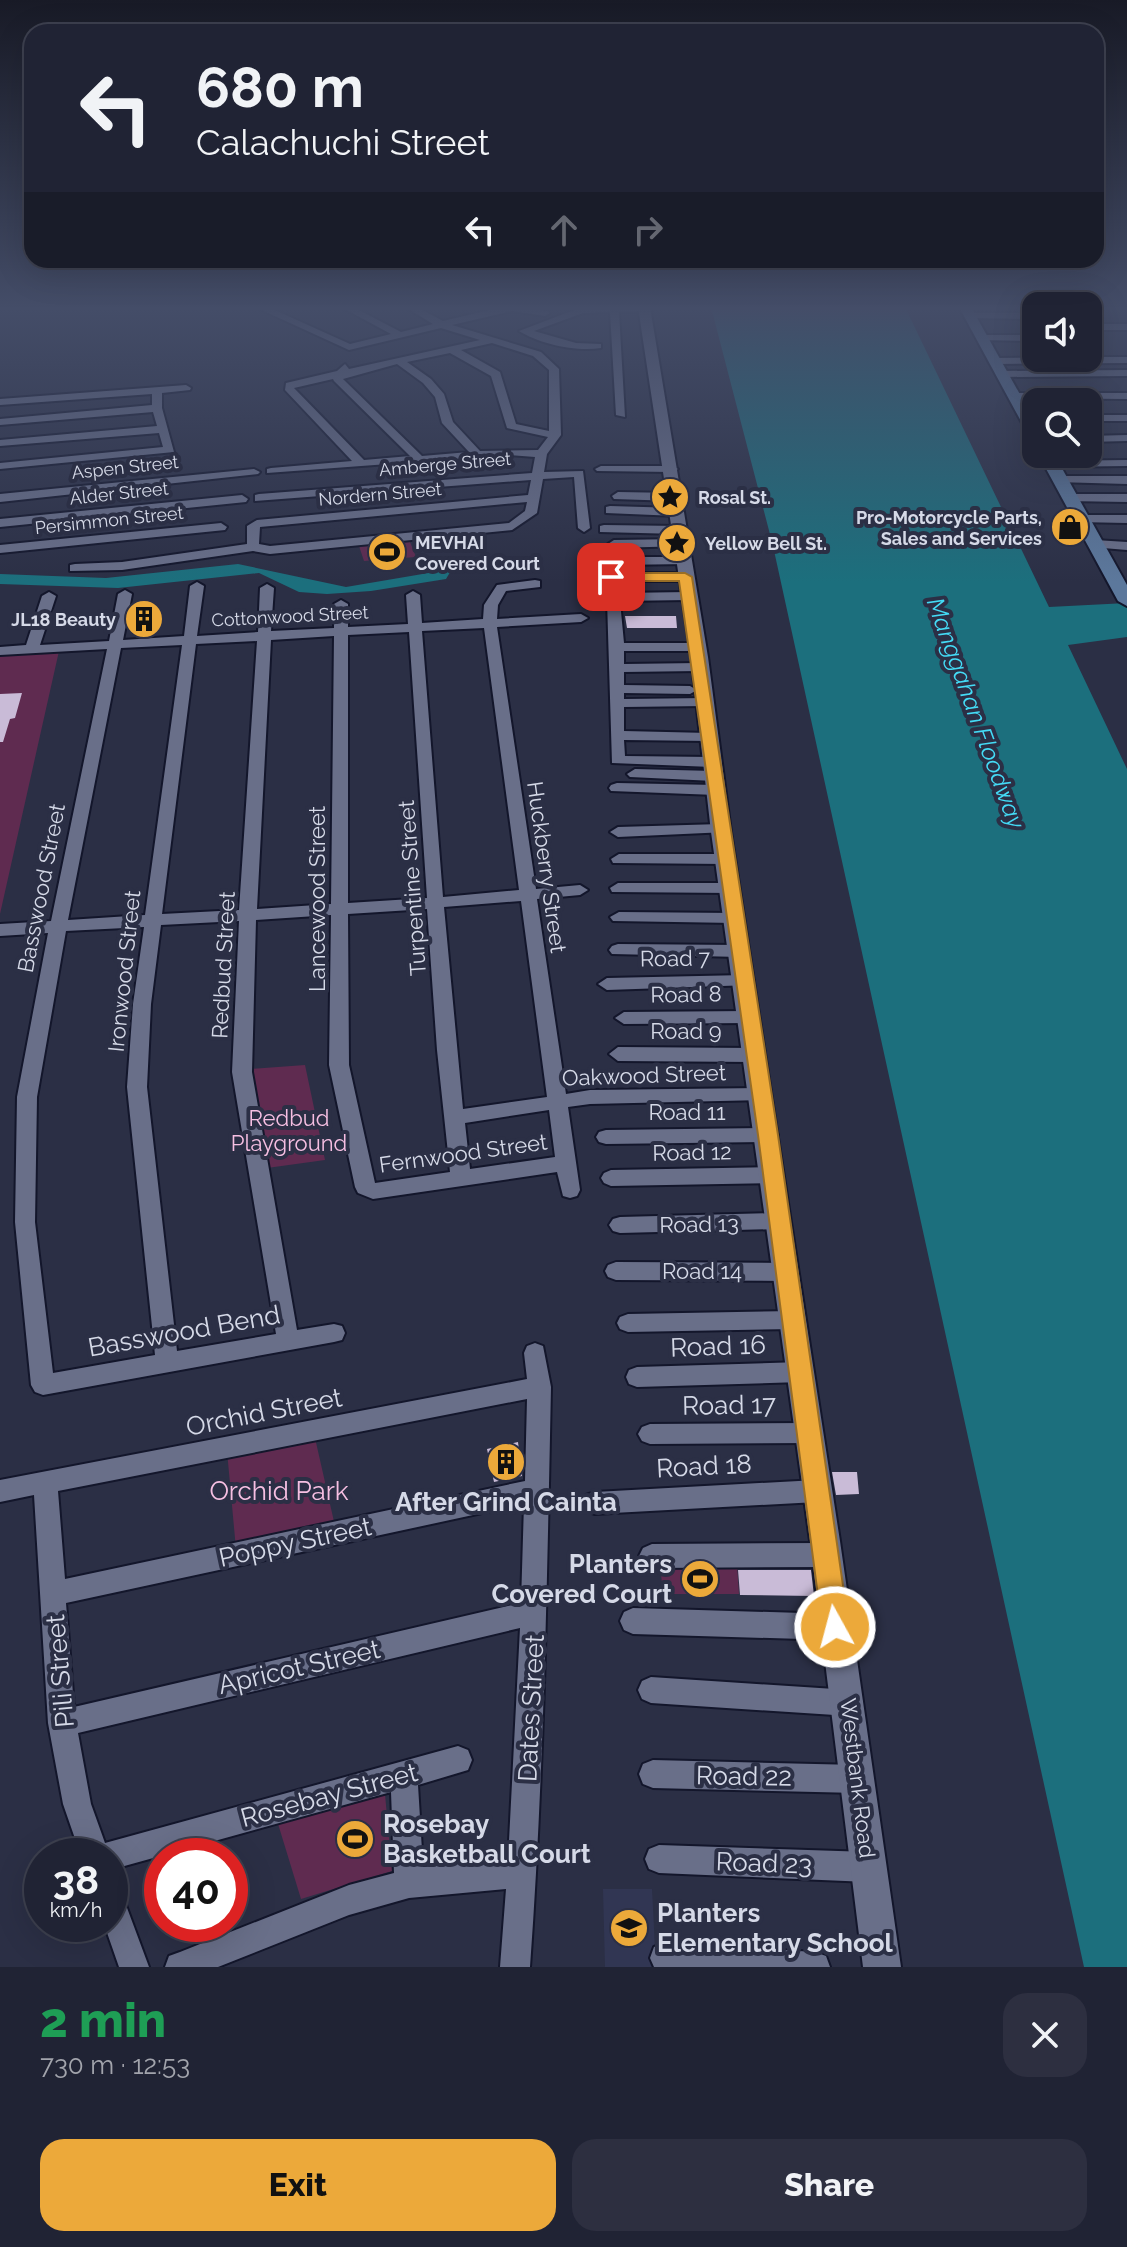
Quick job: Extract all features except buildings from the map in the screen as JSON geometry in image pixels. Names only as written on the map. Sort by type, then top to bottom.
[{"type":"main road","points":[[1069,496],[1123,595]]},
{"type":"street","points":[[0,402],[46,399]]},
{"type":"street","points":[[0,466],[170,450],[157,399]]},
{"type":"street","points":[[299,399],[361,464]]},
{"type":"street","points":[[358,399],[419,459]]},
{"type":"street","points":[[441,399],[448,423],[478,455]]},
{"type":"street","points":[[503,399],[511,426],[555,435]]},
{"type":"street","points":[[75,568],[122,566],[253,547],[270,550],[512,526],[531,513],[541,454],[555,435],[554,399]]},
{"type":"street","points":[[620,399],[621,415]]},
{"type":"street","name":"Westbank Road","points":[[659,399],[745,981],[754,1055],[752,1095],[768,1135],[835,1627],[850,1703],[846,1779],[869,1867],[882,1967]]},
{"type":"street","points":[[0,422],[157,408]]},
{"type":"street","points":[[1102,408],[1127,408]]},
{"type":"street","points":[[1102,418],[1127,418]]},
{"type":"street","points":[[0,443],[164,429]]},
{"type":"street","points":[[1102,439],[1127,438]]},
{"type":"street","points":[[271,471],[513,452],[541,454]]},
{"type":"street","points":[[1069,496],[1127,463]]},
{"type":"street","points":[[1069,496],[1127,470]]},
{"type":"street","name":"Aspen Street","points":[[2,498],[254,472]]},
{"type":"street","name":"Amberge Street","points":[[259,498],[536,474],[580,473],[584,528]]},
{"type":"street","points":[[603,475],[680,530]]},
{"type":"street","points":[[1069,496],[1127,480]]},
{"type":"street","points":[[1069,496],[1127,489]]},
{"type":"street","points":[[618,496],[680,530]]},
{"type":"street","points":[[1069,496],[1127,498]]},
{"type":"street","points":[[1069,496],[1127,508]]},
{"type":"street","points":[[1069,496],[1127,519]]},
{"type":"street","points":[[1069,496],[1127,530]]},
{"type":"street","points":[[1069,496],[1127,546]]},
{"type":"street","points":[[0,525],[2,498]]},
{"type":"street","name":"Nordern Street","points":[[253,547],[253,526],[257,524],[532,498]]},
{"type":"street","name":"Alder Street","points":[[0,525],[242,499]]},
{"type":"street","points":[[610,510],[680,530]]},
{"type":"street","name":"Persimmon Street","points":[[0,549],[221,527]]},
{"type":"street","points":[[477,529],[482,547]]},
{"type":"street","points":[[604,529],[680,530]]},
{"type":"street","points":[[617,540],[680,530]]},
{"type":"street","points":[[618,774],[617,647],[610,597],[610,569],[680,530]]},
{"type":"street","points":[[610,597],[680,530]]},
{"type":"street","name":"Huckberry Street","points":[[535,584],[502,588],[491,605],[490,623],[526,897],[570,1190]]},
{"type":"street","name":"Ironwood Street","points":[[167,1363],[137,1087],[142,1004],[197,586]]},
{"type":"street","name":"Redbud Street","points":[[267,588],[243,995],[242,1072],[288,1341]]},
{"type":"street","name":"Basswood Street","points":[[43,1385],[25,1222],[27,1097],[125,594]]},
{"type":"street","name":"Turpentine Street","points":[[413,595],[434,903],[461,1177]]},
{"type":"street","points":[[32,649],[49,596]]},
{"type":"street","name":"Lancewood Street","points":[[341,604],[339,1065],[368,1190]]},
{"type":"street","name":"Cottonwood Street","points":[[0,651],[581,618]]},
{"type":"street","points":[[617,647],[701,677]]},
{"type":"street","points":[[615,668],[701,677]]},
{"type":"street","points":[[617,696],[701,677]]},
{"type":"street","points":[[617,735],[709,737]]},
{"type":"street","points":[[618,774],[714,776]]},
{"type":"street","points":[[618,774],[714,776]]},
{"type":"street","points":[[618,832],[721,829]]},
{"type":"street","points":[[619,859],[726,859]]},
{"type":"street","points":[[618,888],[731,888]]},
{"type":"street","points":[[0,930],[526,897],[580,890]]},
{"type":"street","points":[[619,917],[735,918]]},
{"type":"street","points":[[618,950],[740,951]]},
{"type":"street","name":"Road 7","points":[[607,984],[745,981]]},
{"type":"street","name":"Road 8","points":[[624,1018],[749,1017]]},
{"type":"street","name":"Road 9","points":[[618,1054],[754,1055]]},
{"type":"street","name":"Oakwood Street","points":[[453,1118],[590,1097],[752,1095]]},
{"type":"street","name":"Road 11","points":[[606,1137],[768,1135]]},
{"type":"street","name":"Fernwood Street","points":[[368,1190],[565,1163]]},
{"type":"street","name":"Road 12","points":[[611,1178],[773,1175]]},
{"type":"street","name":"Road 13","points":[[620,1225],[778,1221]]},
{"type":"street","name":"Road 14","points":[[616,1271],[787,1272]]},
{"type":"street","points":[[628,1323],[794,1320]]},
{"type":"street","name":"Basswood Bend","points":[[43,1385],[334,1333]]},
{"type":"street","name":"Dates Street","points":[[515,1967],[523,1873],[535,1612],[539,1387],[535,1353]]},
{"type":"street","name":"Road 16","points":[[637,1377],[801,1372]]},
{"type":"street","name":"Orchid Street","points":[[0,1491],[539,1387]]},
{"type":"street","name":"Road 17","points":[[650,1434],[809,1433]]},
{"type":"street","name":"Pili Street","points":[[45,1483],[62,1723],[77,1804],[89,1838]]},
{"type":"street","name":"Poppy Street","points":[[53,1594],[536,1490]]},
{"type":"street","name":"Road 18","points":[[595,1503],[817,1491]]},
{"type":"street","points":[[652,1556],[827,1555]]},
{"type":"street","name":"Apricot Street","points":[[62,1723],[535,1612]]},
{"type":"street","points":[[633,1621],[835,1627]]},
{"type":"street","points":[[651,1690],[850,1703]]},
{"type":"street","name":"Rosebay Street","points":[[128,1850],[458,1760]]},
{"type":"street","points":[[404,1774],[409,1883]]},
{"type":"street","name":"Road 22","points":[[653,1774],[846,1779]]},
{"type":"street","name":"Road 23","points":[[659,1859],[869,1867]]},
{"type":"street","points":[[180,1967],[349,1900],[409,1883],[523,1873]]},
{"type":"street","points":[[125,1942],[134,1967]]},
{"type":"street","points":[[665,1958],[815,1967]]},
{"type":"shaded area","name":"Planters Elementary School","points":[[603,1889],[652,1889],[656,1967],[605,1967]]},
{"type":"green space","name":"MEVHAI Covered Court","points":[[410,542],[416,557],[364,561],[359,546]]},
{"type":"green space","points":[[59,651],[0,914],[0,654]]},
{"type":"green space","name":"Redbud Playground","points":[[305,1065],[325,1160],[267,1168],[250,1069]]},
{"type":"green space","name":"Orchid Park","points":[[315,1438],[335,1526],[236,1549],[227,1451]]},
{"type":"green space","name":"Planters Covered Court","points":[[660,1564],[737,1565],[739,1594],[663,1594]]},
{"type":"green space","points":[[384,1783],[392,1871],[301,1899],[275,1814]]},
{"type":"water","name":"Manggahan Floodway","points":[[735,399],[949,399],[1049,607],[1127,603],[1127,637],[1068,645],[1127,769],[1127,1967],[1084,1967],[773,546]]},
{"type":"water","points":[[238,564],[346,587],[452,569],[446,579],[371,591],[327,594],[299,592],[259,573],[118,588],[0,584],[0,574],[106,578]]},
{"type":"place","name":"Rosal St.","points":[[670,497]]},
{"type":"place","name":"Pro-Motorcycle Parts, Sales and Services","points":[[1070,527]]},
{"type":"place","name":"Yellow Bell St.","points":[[677,543]]},
{"type":"place","name":"MEVHAI Covered Court","points":[[387,552]]},
{"type":"place","name":"JL18 Beauty","points":[[144,619]]},
{"type":"place","name":"After Grind Cainta","points":[[506,1462]]},
{"type":"place","name":"Planters Covered Court","points":[[700,1579]]},
{"type":"place","name":"Rosebay Basketball Court","points":[[355,1839]]},
{"type":"place","name":"Planters Elementary School","points":[[629,1928]]},
{"type":"route","points":[[611,577],[685,577],[768,1135],[835,1627]]}]
